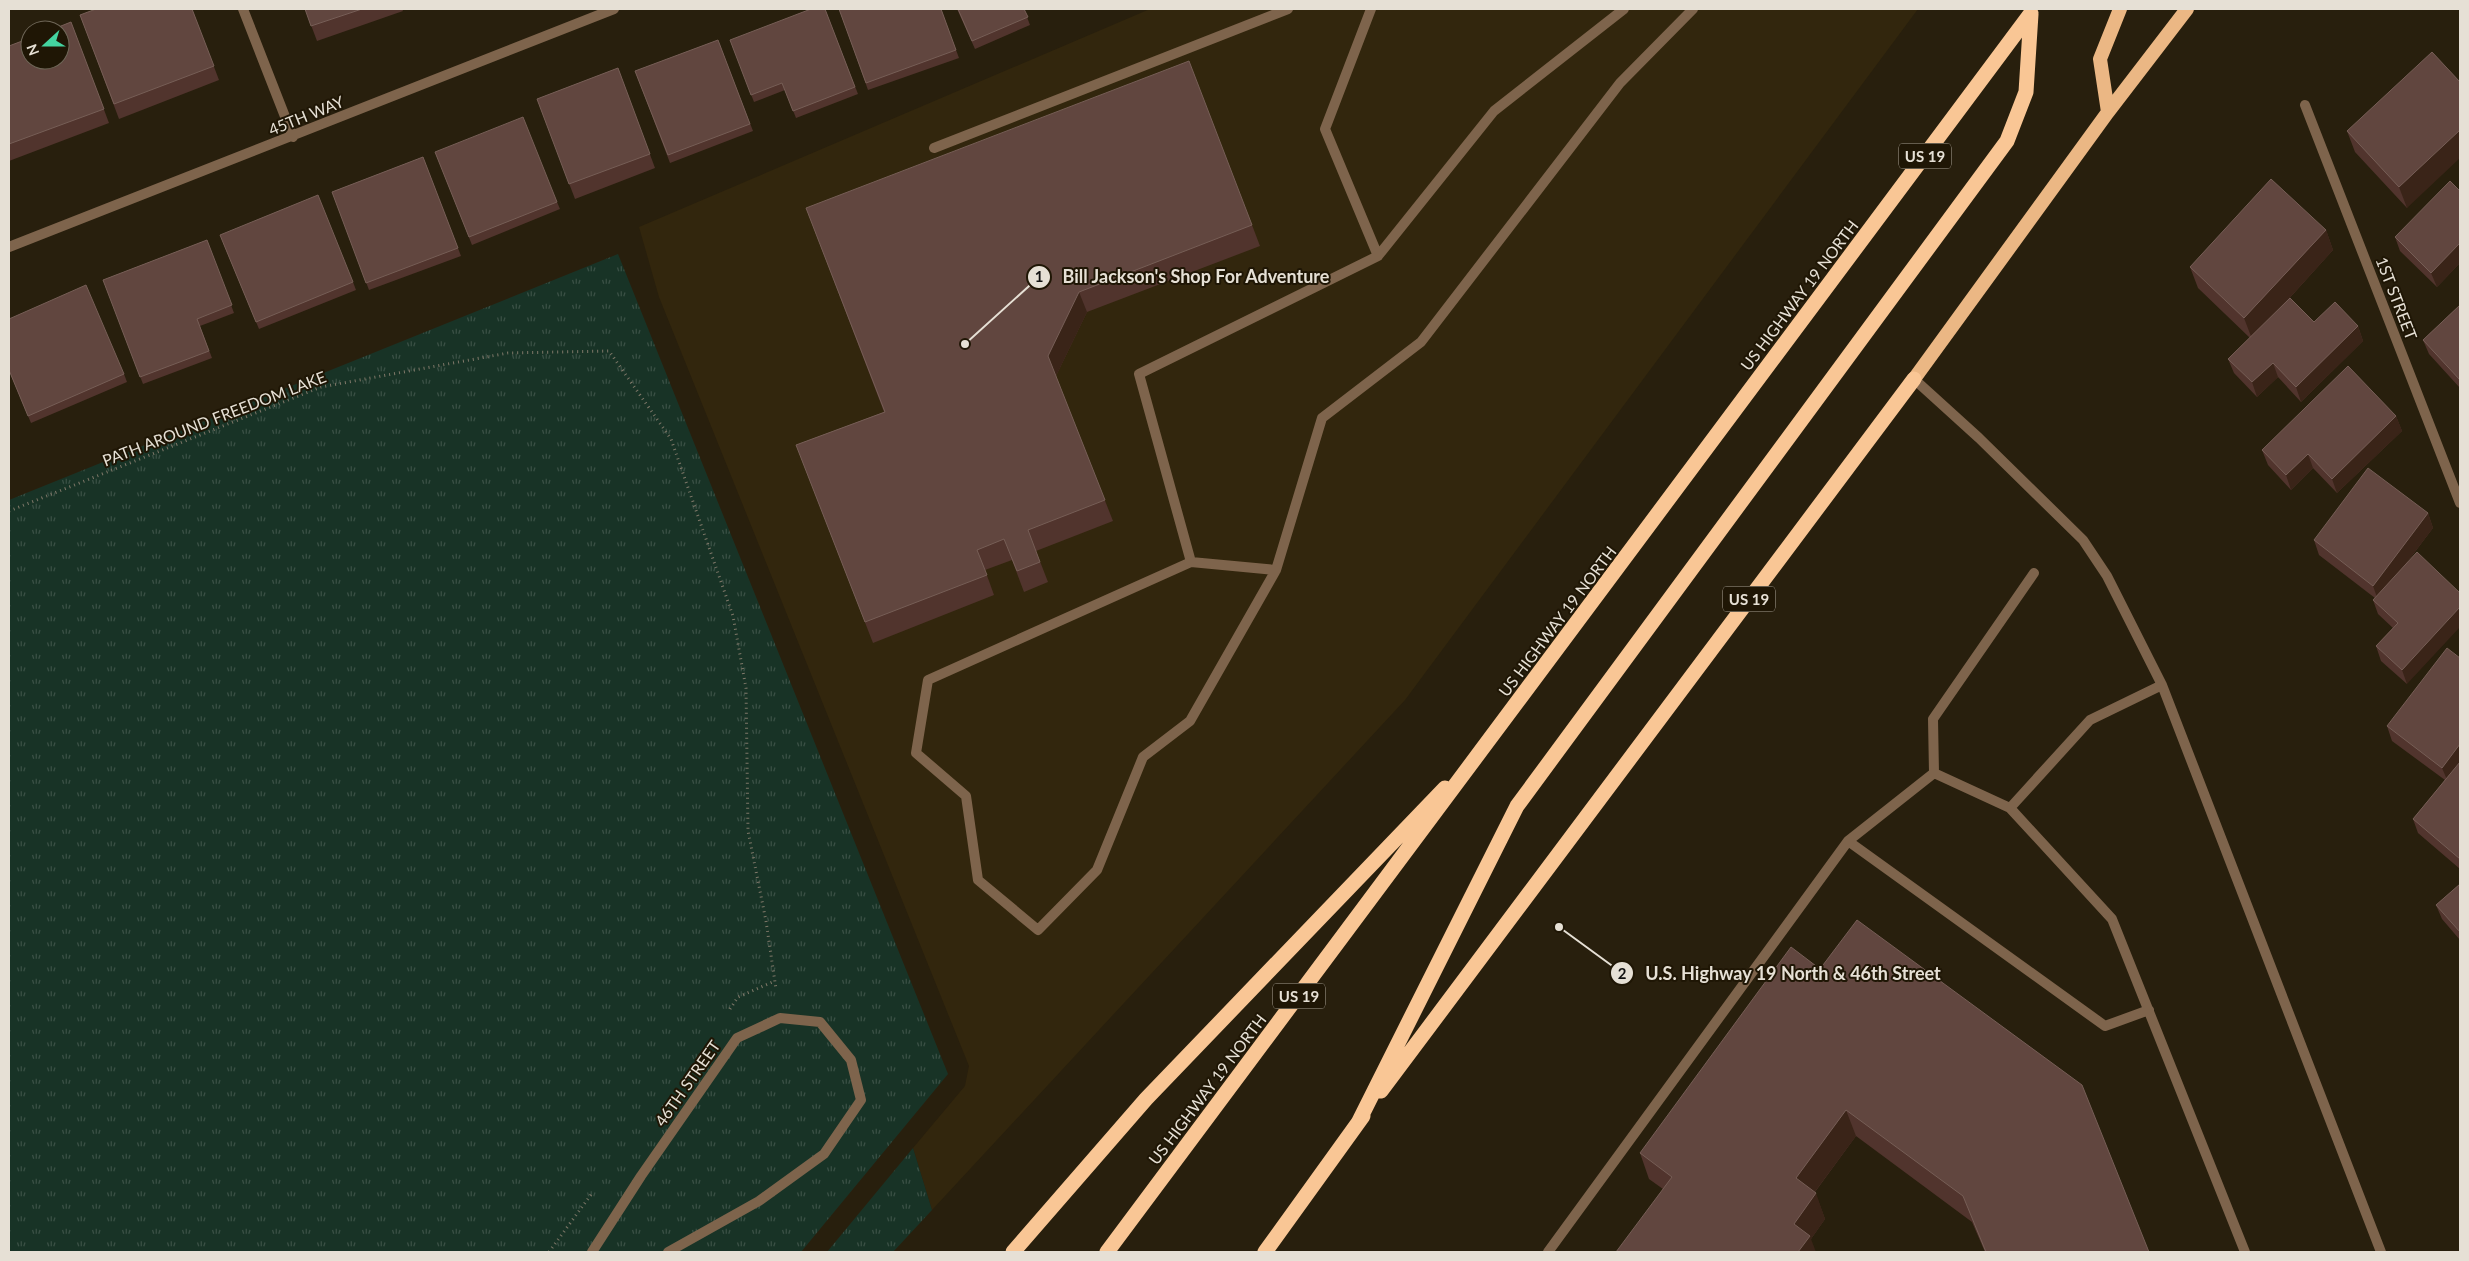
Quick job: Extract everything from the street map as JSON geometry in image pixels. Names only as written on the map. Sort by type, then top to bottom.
[{"type":"highway","points":[[2108,112],[2100,59],[2120,9]]},
{"type":"highway","name":"US 19","points":[[1265,1252],[1358,1123],[1914,379],[2108,112],[2187,9]]},
{"type":"highway","points":[[1358,1123],[1517,806],[2007,140],[2026,92],[2033,11]]},
{"type":"highway","name":"US HIGHWAY 19 NORTH","points":[[1107,1252],[1491,740],[2033,11]]},
{"type":"highway","points":[[1013,1252],[1146,1100],[1491,740]]},
{"type":"street","points":[[243,9],[293,137]]},
{"type":"street","name":"45TH WAY","points":[[9,247],[293,137],[614,9]]},
{"type":"street","points":[[934,148],[1288,9]]},
{"type":"street","points":[[1371,9],[1325,129],[1378,256]]},
{"type":"street","points":[[1191,562],[1138,374],[1378,256],[1494,111],[1624,9]]},
{"type":"street","points":[[1276,570],[1191,562],[928,680],[916,753],[966,796],[978,880],[1038,930],[1097,870],[1143,757],[1190,721],[1276,570],[1322,418],[1421,342],[1620,82],[1693,9]]},
{"type":"street","name":"1ST STREET","points":[[2305,105],[2460,503]]},
{"type":"street","points":[[1914,379],[1979,438],[2083,540],[2107,576],[2162,685],[2381,1252]]},
{"type":"street","points":[[1934,774],[1934,719],[2034,573]]},
{"type":"street","points":[[2010,808],[2090,720],[2162,685]]},
{"type":"street","points":[[1934,774],[2010,808],[2112,919],[2246,1252]]},
{"type":"street","points":[[1548,1252],[1848,841],[1934,774]]},
{"type":"street","points":[[1848,841],[2105,1026],[2149,1010]]},
{"type":"street","name":"46TH STREET","points":[[592,1252],[641,1176],[737,1038],[780,1018],[820,1022],[851,1060],[861,1100],[824,1154],[759,1201],[668,1252]]},
{"type":"path","name":"PATH AROUND FREEDOM LAKE","points":[[9,511],[320,387],[508,353],[609,351],[671,439],[733,616],[746,688],[748,831],[766,921],[775,981]]},
{"type":"shaded area","points":[[1150,9],[1918,9],[1405,700],[932,1210],[913,1148],[965,1086],[969,1066],[659,297],[639,227]]},
{"type":"green space","points":[[618,254],[948,1074],[801,1252],[9,1252],[9,500]]},
{"type":"green space","points":[[913,1148],[932,1210],[893,1252],[827,1252]]},
{"type":"building","points":[[96,9],[192,9],[214,66],[114,104],[80,15]]},
{"type":"building","points":[[305,9],[362,9],[311,26]]},
{"type":"building","points":[[811,9],[825,9],[855,87],[793,111],[782,83],[751,95],[730,40]]},
{"type":"building","points":[[839,9],[941,9],[956,50],[866,83]]},
{"type":"building","points":[[958,9],[1024,9],[1028,17],[972,41]]},
{"type":"building","points":[[70,22],[104,109],[9,144],[9,46],[20,42],[20,70],[70,70]]},
{"type":"building","points":[[718,40],[750,124],[668,155],[635,71]]},
{"type":"building","points":[[2432,52],[2460,82],[2460,130],[2399,187],[2347,131]]},
{"type":"building","points":[[1189,61],[1252,225],[1079,292],[1048,356],[1105,500],[1028,530],[1040,562],[1017,571],[1004,539],[977,550],[987,575],[865,622],[796,445],[885,412],[806,208]]},
{"type":"building","points":[[618,68],[650,154],[569,184],[537,99]]},
{"type":"building","points":[[523,117],[557,202],[469,237],[435,152]]},
{"type":"building","points":[[423,157],[458,248],[366,283],[332,192]]},
{"type":"building","points":[[2271,179],[2326,230],[2244,318],[2190,267]]},
{"type":"building","points":[[2450,181],[2460,191],[2460,243],[2431,273],[2395,237]]},
{"type":"building","points":[[318,195],[353,282],[256,322],[220,235]]},
{"type":"building","points":[[207,240],[232,305],[197,319],[209,351],[140,377],[103,280]]},
{"type":"building","points":[[86,285],[124,374],[28,416],[9,370],[9,319]]},
{"type":"building","points":[[2290,298],[2314,322],[2335,302],[2358,326],[2296,387],[2273,363],[2252,382],[2228,359]]},
{"type":"building","points":[[2460,305],[2460,380],[2423,340]]},
{"type":"building","points":[[2348,366],[2396,416],[2332,479],[2308,454],[2286,475],[2262,450]]},
{"type":"building","points":[[2368,468],[2428,513],[2373,586],[2314,540]]},
{"type":"building","points":[[2417,552],[2460,593],[2460,607],[2402,670],[2376,646],[2398,623],[2373,600]]},
{"type":"building","points":[[2447,648],[2460,658],[2460,744],[2442,768],[2387,726]]},
{"type":"building","points":[[2460,762],[2460,859],[2413,819]]},
{"type":"building","points":[[2460,884],[2460,932],[2436,905]]},
{"type":"building","points":[[1857,920],[2082,1085],[2149,1252],[1986,1252],[1963,1196],[1846,1110],[1796,1178],[1816,1193],[1794,1224],[1810,1236],[1798,1252],[1616,1252],[1672,1177],[1640,1153],[1791,947],[1820,969]]},
{"type":"place","name":"Bill Jackson's Shop For Adventure","points":[[965,344]]},
{"type":"place","name":"U.S. Highway 19 North & 46th Street","points":[[1559,927]]}]
